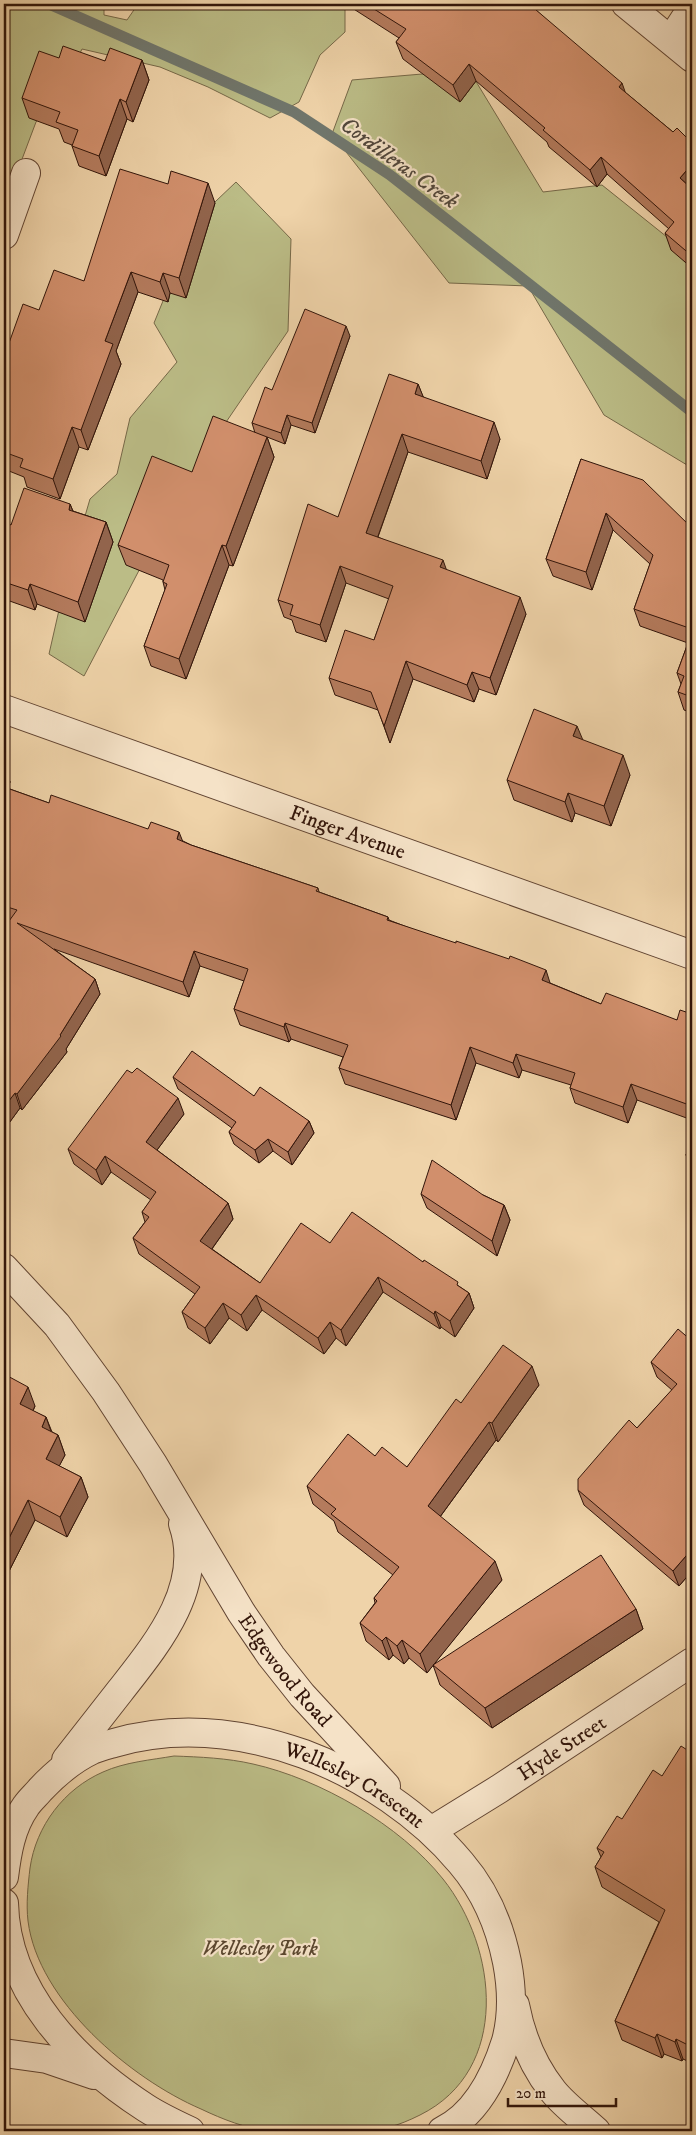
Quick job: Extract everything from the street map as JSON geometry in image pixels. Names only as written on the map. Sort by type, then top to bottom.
[{"type":"street","points":[[626,4],[692,58]]},
{"type":"street","points":[[671,40],[692,8]]},
{"type":"street","points":[[4,236],[26,173]]},
{"type":"street","name":"Finger Avenue","points":[[4,709],[692,955]]},
{"type":"street","name":"Edgewood Road","points":[[4,1268],[63,1332],[106,1392],[175,1501],[241,1612],[271,1656],[302,1695],[425,1827]]},
{"type":"street","name":"Edgewood Road","points":[[54,1774],[157,1644],[176,1608],[186,1580],[188,1554],[185,1530],[175,1501]]},
{"type":"street","name":"Hyde Street","points":[[425,1827],[499,1789],[692,1662]]},
{"type":"street","name":"Wellesley Crescent","points":[[4,1877],[9,1844],[25,1806],[54,1774],[92,1750],[132,1738],[173,1732],[218,1734],[259,1740],[304,1754],[352,1776],[425,1827],[462,1864],[487,1902],[503,1944],[511,1986],[510,2027],[498,2066],[479,2100],[449,2128],[442,2131]]},
{"type":"street","points":[[4,1850],[25,1806]]},
{"type":"street","points":[[4,1903],[4,1926],[17,1970],[41,2011],[68,2045],[104,2078],[147,2109],[171,2131]]},
{"type":"street","points":[[511,1986],[520,2027],[533,2059],[553,2090],[596,2131]]},
{"type":"street","points":[[4,2053],[48,2059],[104,2078]]},
{"type":"street","points":[[147,2109],[190,2131]]},
{"type":"green space","points":[[4,4],[104,4],[104,15],[127,20],[138,4],[345,4],[345,32],[320,55],[299,102],[270,118],[208,87],[160,67],[82,49],[64,86],[36,122],[4,207]]},
{"type":"green space","points":[[469,70],[543,192],[602,185],[692,257],[692,468],[604,415],[528,286],[449,283],[332,134],[352,80]]},
{"type":"green space","points":[[236,182],[291,239],[288,331],[184,484],[84,676],[49,654],[64,588],[90,499],[117,474],[130,418],[177,362],[154,323],[196,220]]},
{"type":"green space","name":"Wellesley Park","points":[[174,1756],[243,1762],[279,1771],[305,1781],[357,1807],[382,1823],[405,1840],[443,1879],[462,1907],[475,1939],[484,1972],[486,2006],[482,2039],[470,2069],[449,2095],[420,2115],[382,2129],[292,2132],[252,2128],[226,2120],[201,2109],[174,2096],[146,2078],[92,2034],[69,2008],[49,1980],[35,1951],[28,1921],[27,1901],[30,1868],[38,1838],[45,1824],[64,1799],[89,1779],[120,1766]]},
{"type":"building","points":[[366,4],[529,4],[622,83],[619,87],[673,132],[677,128],[692,143],[692,164],[680,178],[692,189],[692,256],[665,233],[674,222],[601,157],[590,170],[543,130],[545,128],[469,64],[453,85],[396,42],[406,29]]},
{"type":"building","points":[[63,46],[105,61],[110,48],[142,60],[126,102],[120,99],[99,156],[72,146],[78,130],[56,122],[60,112],[22,98],[39,51],[59,58]]},
{"type":"building","points":[[120,169],[168,184],[171,171],[208,183],[179,278],[163,273],[160,282],[131,272],[105,341],[113,344],[81,430],[72,427],[53,479],[20,467],[23,459],[4,452],[4,357],[23,304],[39,310],[54,270],[84,281]]},
{"type":"building","points":[[305,309],[346,326],[312,423],[287,415],[281,433],[252,423],[265,387],[272,390]]},
{"type":"building","points":[[389,374],[418,384],[415,394],[494,422],[481,461],[402,434],[366,533],[443,560],[440,567],[520,597],[490,678],[472,672],[467,685],[406,661],[384,726],[371,692],[329,678],[345,630],[374,640],[393,586],[340,566],[320,625],[290,615],[293,605],[278,600],[308,504],[338,517]]},
{"type":"building","points":[[213,416],[267,437],[226,546],[222,545],[179,659],[144,646],[167,584],[163,582],[169,565],[118,545],[152,456],[192,472]]},
{"type":"building","points":[[581,459],[643,480],[692,528],[692,629],[634,609],[653,555],[606,513],[586,572],[546,559]]},
{"type":"building","points":[[24,488],[70,504],[69,510],[106,522],[78,602],[30,584],[28,590],[4,582],[4,522],[11,525]]},
{"type":"building","points":[[692,632],[692,697],[678,692],[684,676],[677,673]]},
{"type":"building","points":[[534,709],[577,726],[573,736],[623,755],[604,806],[568,793],[565,802],[507,780]]},
{"type":"building","points":[[4,787],[49,803],[51,795],[148,829],[151,822],[179,832],[177,839],[191,845],[318,888],[316,891],[388,917],[387,920],[509,959],[510,956],[546,970],[542,980],[601,1004],[606,993],[677,1020],[680,1010],[692,1014],[692,1106],[631,1084],[623,1107],[570,1088],[575,1073],[516,1054],[513,1063],[470,1047],[451,1105],[339,1068],[348,1045],[285,1023],[284,1027],[234,1009],[248,969],[194,951],[183,982],[17,923],[95,979],[61,1036],[17,1094],[15,1093],[4,1107],[4,928],[17,910],[4,906]]},
{"type":"building","points":[[192,1051],[254,1096],[260,1087],[309,1121],[288,1152],[268,1139],[255,1150],[229,1132],[236,1122],[173,1077]]},
{"type":"building","points":[[137,1068],[178,1098],[146,1142],[228,1203],[200,1241],[260,1283],[301,1223],[330,1243],[352,1212],[423,1262],[424,1260],[458,1282],[457,1285],[469,1293],[450,1321],[435,1311],[434,1314],[378,1277],[341,1330],[330,1322],[318,1338],[256,1295],[241,1315],[223,1303],[205,1328],[182,1312],[200,1287],[133,1238],[149,1217],[142,1212],[156,1192],[105,1156],[96,1170],[68,1149],[127,1070],[132,1073]]},
{"type":"building","points":[[692,1138],[692,1157],[686,1155]]},
{"type":"building","points":[[432,1160],[483,1195],[504,1205],[492,1241],[421,1194]]},
{"type":"building","points":[[678,1329],[692,1341],[692,1549],[673,1571],[578,1490],[578,1479],[629,1420],[637,1428],[677,1384],[651,1362]]},
{"type":"building","points":[[503,1345],[532,1366],[492,1423],[489,1422],[428,1506],[495,1561],[420,1654],[402,1640],[397,1646],[386,1637],[382,1641],[360,1623],[377,1601],[374,1598],[399,1567],[331,1514],[336,1509],[307,1486],[348,1434],[375,1456],[382,1447],[407,1467],[456,1399],[461,1403]]},
{"type":"building","points":[[4,1374],[28,1387],[20,1404],[46,1417],[42,1427],[58,1435],[46,1459],[81,1477],[60,1517],[28,1500],[4,1548]]},
{"type":"building","points":[[601,1555],[636,1609],[485,1708],[433,1665]]},
{"type":"building","points":[[681,1746],[692,1753],[692,2047],[676,2039],[675,2042],[657,2034],[655,2038],[615,2021],[665,1910],[595,1867],[604,1852],[597,1848],[617,1816],[622,1819],[653,1770],[662,1776]]},
{"type":"waterway","name":"Cordilleras Creek","points":[[49,4],[294,112],[390,175],[692,412]]}]
